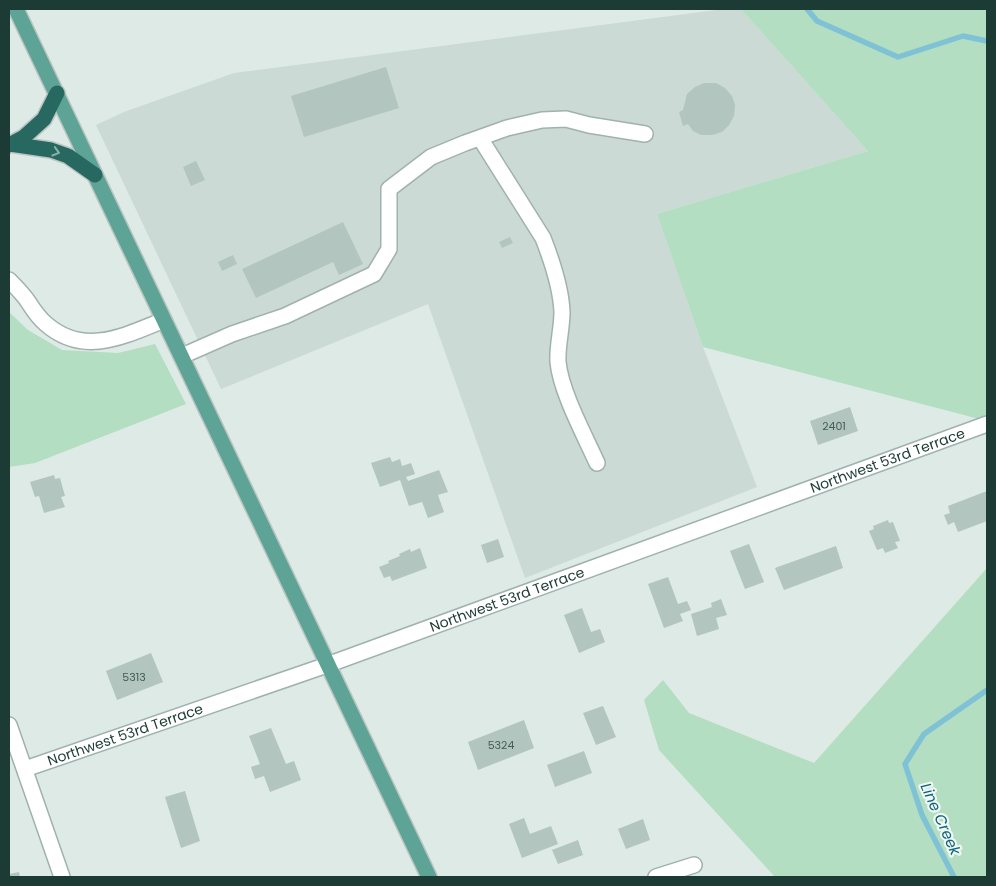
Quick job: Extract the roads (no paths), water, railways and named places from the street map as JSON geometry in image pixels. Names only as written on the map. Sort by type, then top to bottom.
[{"type":"highway","points":[[10,144],[24,137],[44,120],[57,93]]},
{"type":"highway","points":[[10,144],[51,150],[68,156],[95,175]]},
{"type":"main road","points":[[16,9],[429,877]]},
{"type":"street","points":[[182,356],[232,334],[285,316],[374,274],[389,249],[389,189],[431,157],[508,128],[542,120],[566,119],[589,125],[646,134]]},
{"type":"street","points":[[480,138],[543,238],[550,254],[558,285],[562,313],[558,361],[562,383],[597,463]]},
{"type":"street","points":[[9,280],[45,324],[62,334],[81,341],[107,341],[120,338],[164,320]]},
{"type":"street","name":"Northwest 53rd Terrace","points":[[25,769],[328,665],[987,424]]},
{"type":"street","points":[[9,725],[62,877]]},
{"type":"street","points":[[656,877],[694,865]]},
{"type":"waterway","name":"Line Creek","points":[[807,9],[817,21],[898,57],[963,36],[987,41]]},
{"type":"waterway","name":"Line Creek","points":[[954,877],[922,815],[905,764],[924,734],[987,690]]}]
